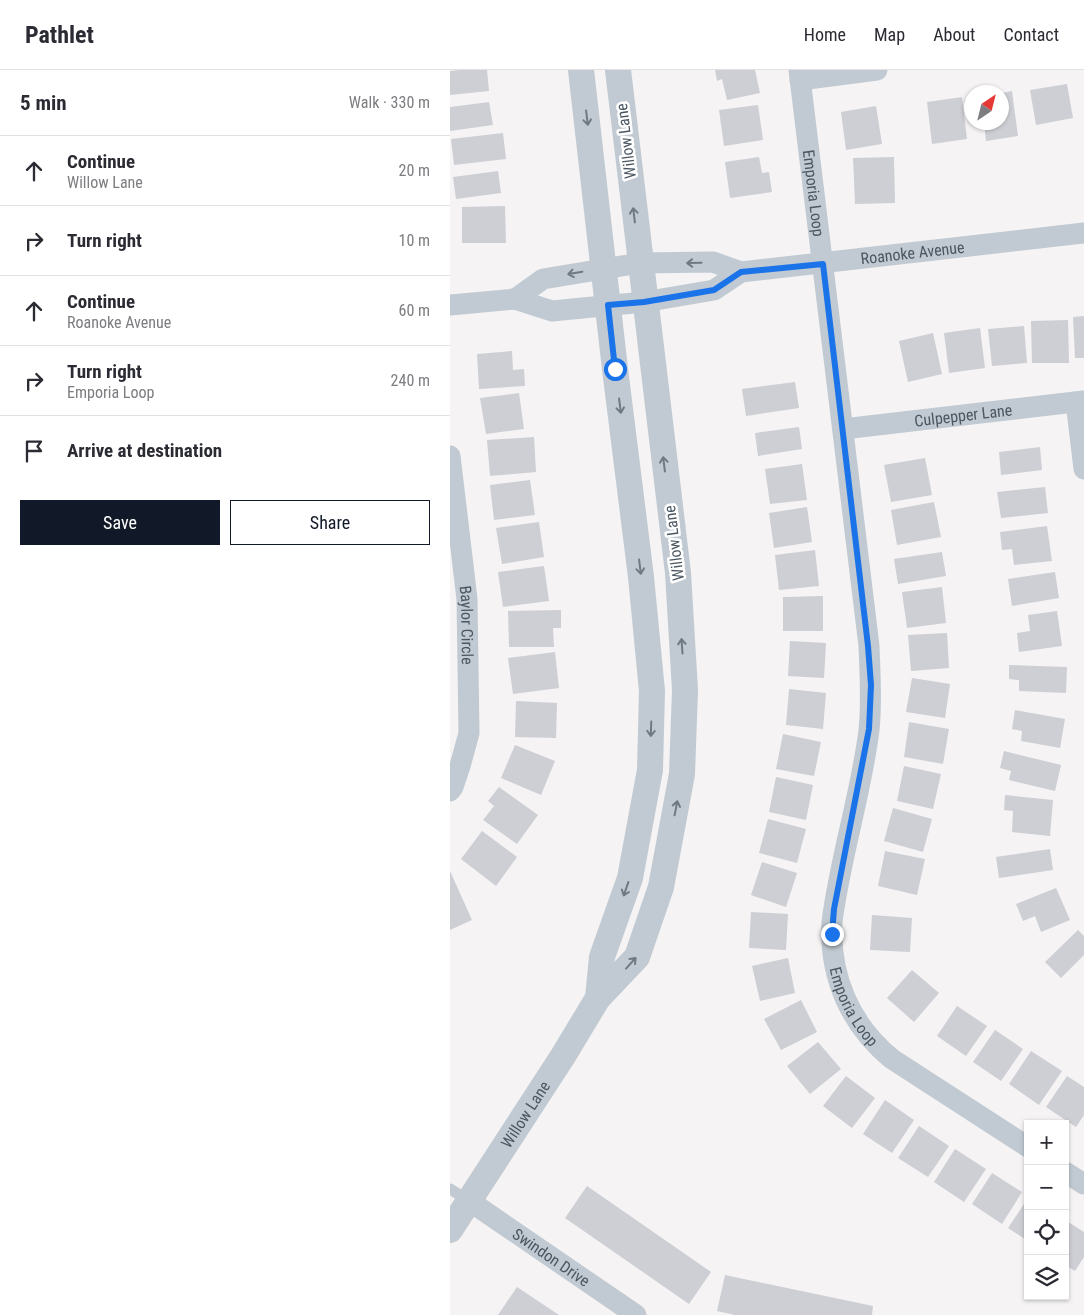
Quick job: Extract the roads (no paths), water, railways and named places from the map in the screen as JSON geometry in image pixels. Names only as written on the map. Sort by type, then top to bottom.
[{"type":"street","name":"Willow Lane","points":[[581,70],[641,577],[652,691],[650,770],[630,878],[602,957],[598,998]]},
{"type":"street","name":"Willow Lane","points":[[450,1230],[459,1195],[564,1056],[598,998],[637,957],[661,887],[682,774],[685,690],[678,573],[644,302],[618,70]]},
{"type":"street","points":[[800,75],[877,70]]},
{"type":"street","name":"Emporia Loop","points":[[800,75],[868,646],[871,701],[866,748],[832,922],[832,946],[838,982],[854,1018],[880,1049],[892,1059],[1024,1144]]},
{"type":"street","name":"Roanoke Avenue","points":[[514,299],[543,279],[640,263],[713,262],[741,272],[1084,233]]},
{"type":"street","name":"Roanoke Avenue","points":[[514,299],[552,311],[644,302],[714,290],[741,272]]},
{"type":"street","points":[[450,305],[514,299]]},
{"type":"street","points":[[1080,402],[1084,469]]},
{"type":"street","name":"Culpepper Lane","points":[[843,429],[1080,402]]},
{"type":"street","name":"Baylor Circle","points":[[450,456],[455,535],[467,599],[469,733],[453,788],[450,791]]},
{"type":"street","points":[[1069,1175],[1084,1184]]},
{"type":"street","name":"Swindon Drive","points":[[459,1195],[636,1315]]}]
